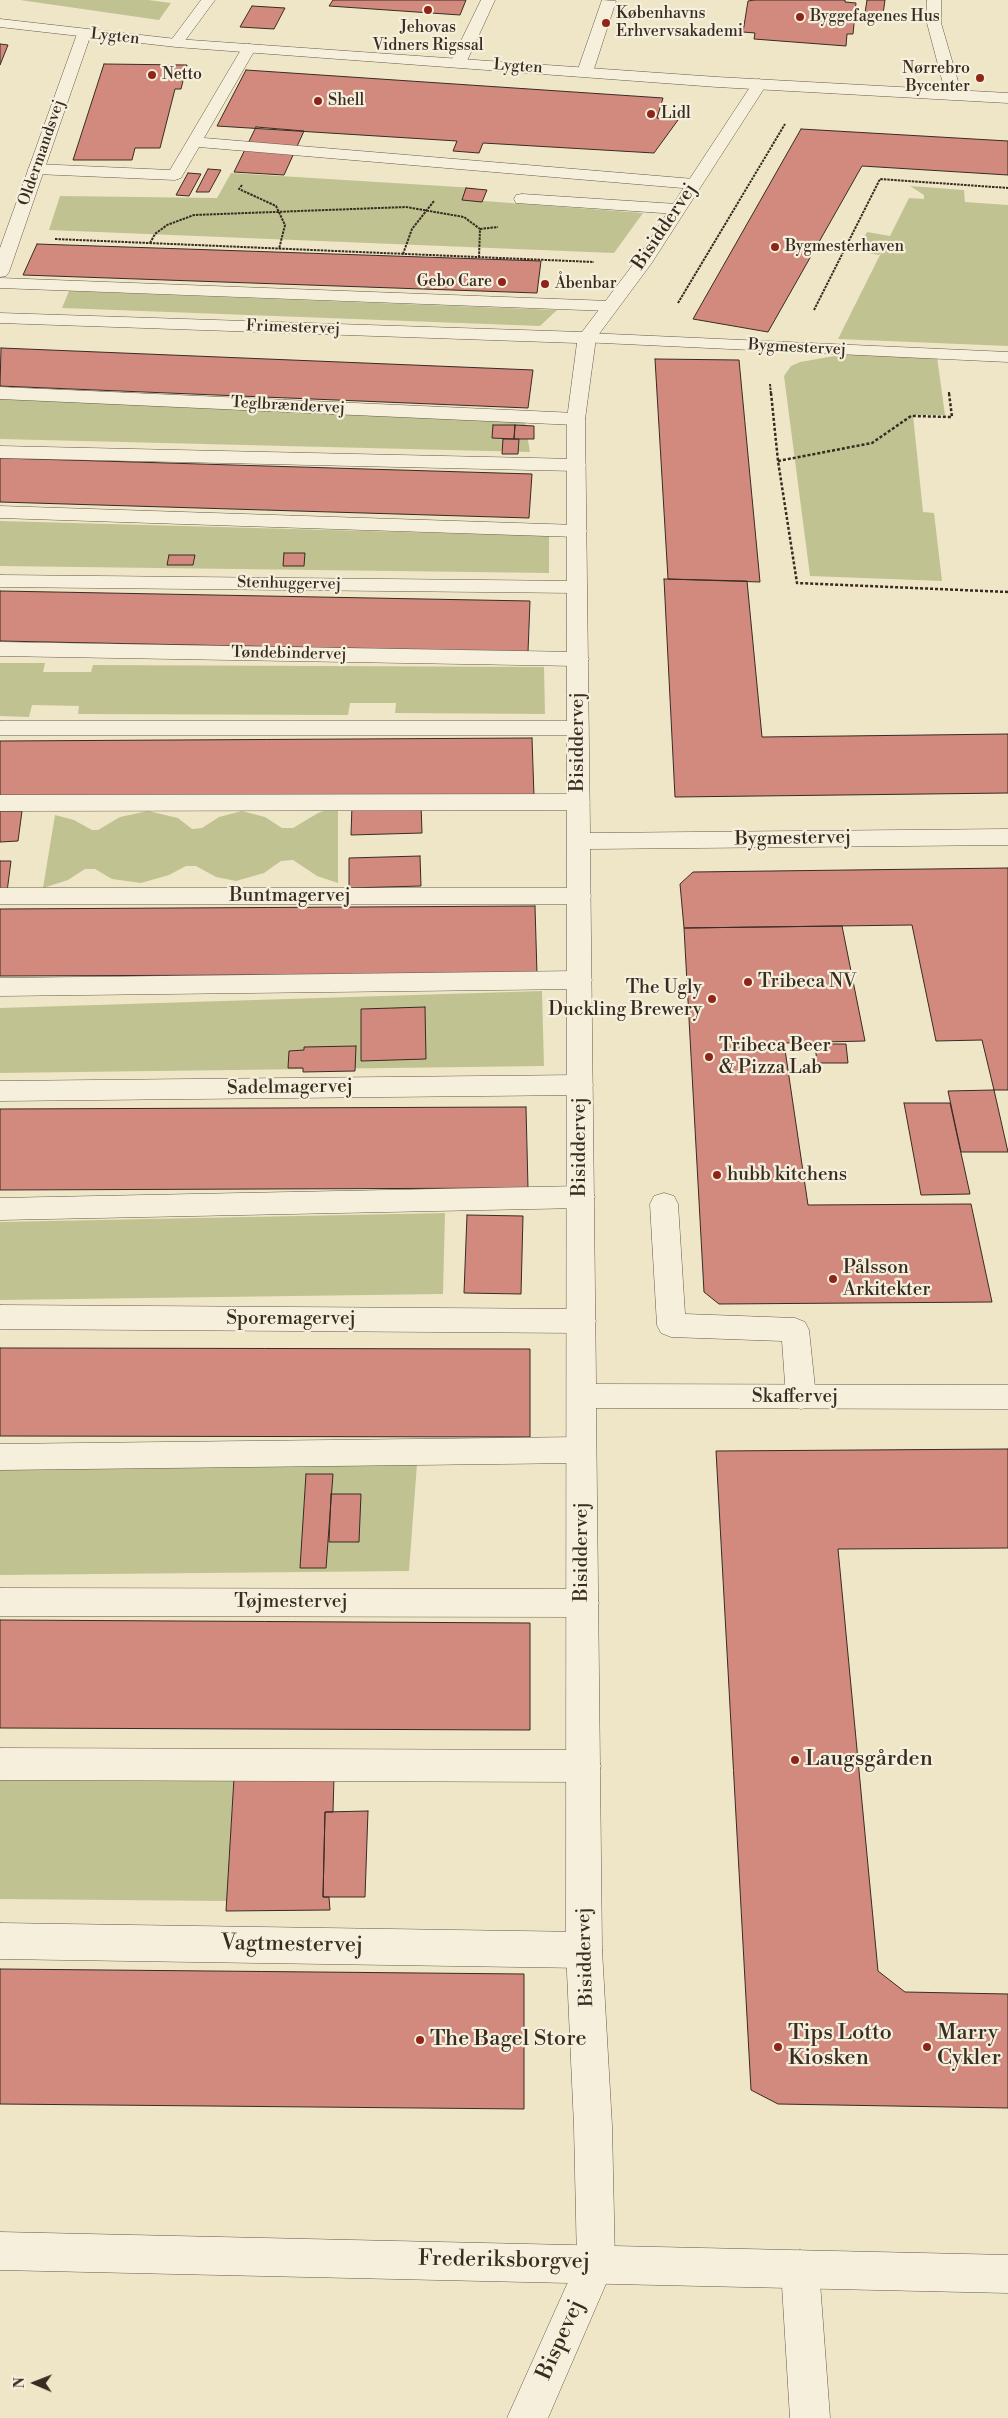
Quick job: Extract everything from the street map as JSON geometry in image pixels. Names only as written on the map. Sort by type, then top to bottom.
[{"type":"street","points":[[176,43],[208,0]]},
{"type":"street","points":[[458,63],[488,0]]},
{"type":"street","points":[[585,72],[609,0]]},
{"type":"street","points":[[934,0],[934,23],[954,95]]},
{"type":"street","name":"Lygten","points":[[0,22],[84,34],[176,43],[759,84],[1008,98]]},
{"type":"street","name":"Oldermandsvej","points":[[0,272],[7,243],[36,169],[84,34]]},
{"type":"street","points":[[36,169],[175,175],[249,48]]},
{"type":"street","name":"Bisiddervej","points":[[596,2263],[593,2126],[584,1950],[576,419],[587,338],[642,264],[759,84]]},
{"type":"street","points":[[194,142],[694,184]]},
{"type":"street","points":[[522,199],[677,209]]},
{"type":"street","points":[[0,282],[610,306]]},
{"type":"street","name":"Frimestervej","points":[[0,318],[587,338]]},
{"type":"street","name":"Bygmestervej","points":[[587,338],[1008,357]]},
{"type":"street","name":"Teglbrændervej","points":[[0,393],[576,419]]},
{"type":"street","points":[[0,452],[576,465]]},
{"type":"street","points":[[0,512],[577,531]]},
{"type":"street","name":"Stenhuggervej","points":[[0,581],[578,587]]},
{"type":"street","name":"Tøndebindervej","points":[[0,650],[578,659]]},
{"type":"street","points":[[0,728],[578,728]]},
{"type":"street","points":[[0,803],[578,802]]},
{"type":"street","name":"Bygmestervej","points":[[579,841],[1008,836]]},
{"type":"street","name":"Buntmagervej","points":[[0,896],[579,896]]},
{"type":"street","points":[[0,987],[579,980]]},
{"type":"street","name":"Sadelmagervej","points":[[0,1091],[580,1085]]},
{"type":"street","points":[[0,1208],[581,1197]]},
{"type":"street","points":[[664,1204],[671,1325],[796,1330],[801,1397]]},
{"type":"street","name":"Sporemagervej","points":[[0,1317],[582,1321]]},
{"type":"street","name":"Skaffervej","points":[[582,1396],[1008,1397]]},
{"type":"street","points":[[0,1457],[582,1450]]},
{"type":"street","name":"Tøjmestervej","points":[[0,1602],[583,1603]]},
{"type":"street","points":[[0,1764],[584,1766]]},
{"type":"street","name":"Vagtmestervej","points":[[0,1942],[584,1950]]},
{"type":"street","name":"Frederiksborgvej","points":[[0,2251],[596,2263],[1008,2274]]},
{"type":"street","name":"Bispevej","points":[[527,2418],[596,2263]]},
{"type":"street","points":[[800,2269],[810,2418]]},
{"type":"path","points":[[656,341],[786,124]]},
{"type":"path","points":[[795,348],[880,179],[1008,188]]},
{"type":"path","points":[[239,189],[276,206],[286,225],[279,249]]},
{"type":"path","points":[[403,254],[412,229],[426,209],[436,199]]},
{"type":"path","points":[[150,243],[155,234],[167,225],[194,214],[230,212],[280,213],[372,208],[426,209],[464,217],[480,229],[479,257]]},
{"type":"path","points":[[7,243],[150,243],[642,264]]},
{"type":"path","points":[[766,346],[778,461],[797,583],[1008,592]]},
{"type":"path","points":[[778,461],[872,443],[912,416],[952,417],[946,354]]},
{"type":"green space","points":[[20,0],[148,0],[171,3],[159,20]]},
{"type":"green space","points":[[231,173],[475,188],[471,200],[643,213],[614,253],[49,230],[60,196],[217,198]]},
{"type":"green space","points":[[910,186],[964,190],[965,202],[1008,205],[1008,346],[838,339],[889,237],[879,255],[857,251],[867,232],[890,236],[909,198],[924,199],[924,195]]},
{"type":"green space","points":[[69,291],[557,310],[540,326],[62,308]]},
{"type":"green space","points":[[846,354],[937,357],[945,415],[913,415],[923,512],[934,513],[942,581],[810,576],[784,376],[791,366],[800,362]]},
{"type":"green space","points":[[0,398],[525,422],[530,452],[0,439]]},
{"type":"green space","points":[[0,521],[549,536],[549,573],[0,566]]},
{"type":"green space","points":[[0,663],[45,663],[43,672],[91,672],[93,665],[544,667],[545,714],[395,713],[396,703],[350,703],[348,715],[78,714],[79,706],[32,705],[29,717],[0,716]]},
{"type":"green space","points":[[338,805],[338,883],[317,876],[293,860],[281,861],[264,873],[236,881],[216,877],[196,866],[186,866],[169,875],[141,883],[112,879],[95,869],[85,869],[68,880],[43,888],[55,815],[74,820],[92,830],[98,830],[120,817],[148,811],[178,818],[192,829],[202,828],[219,817],[242,811],[265,817],[282,828],[293,828],[318,813]]},
{"type":"green space","points":[[542,991],[544,1066],[0,1073],[0,1008]]},
{"type":"green space","points":[[445,1213],[443,1294],[0,1300],[0,1222]]},
{"type":"green space","points":[[417,1464],[409,1571],[0,1575],[0,1467]]},
{"type":"green space","points":[[234,1778],[227,1901],[0,1899],[0,1779]]},
{"type":"building","name":"Jehovas Vidners Rigssal","points":[[333,0],[466,0],[460,15],[329,6]]},
{"type":"building","name":"Byggefagenes Hus","points":[[845,0],[845,2],[856,3],[853,34],[847,34],[846,46],[754,39],[755,33],[743,32],[748,1]]},
{"type":"building","points":[[867,0],[885,0],[883,14],[865,13]]},
{"type":"building","points":[[252,6],[285,8],[274,29],[240,27]]},
{"type":"building","points":[[0,44],[8,45],[0,65]]},
{"type":"building","points":[[104,64],[187,65],[181,89],[175,89],[160,148],[135,148],[132,160],[73,160]]},
{"type":"building","points":[[246,70],[663,98],[657,118],[678,120],[654,153],[483,143],[479,153],[453,151],[457,141],[217,126]]},
{"type":"building","points":[[256,127],[304,131],[284,175],[234,172]]},
{"type":"building","name":"Bygmesterhaven","points":[[801,129],[1008,141],[1008,175],[862,166],[768,332],[693,319]]},
{"type":"building","points":[[208,169],[221,170],[209,192],[196,192]]},
{"type":"building","points":[[188,173],[201,174],[189,196],[176,195]]},
{"type":"building","points":[[466,188],[487,190],[482,202],[462,200]]},
{"type":"building","points":[[37,244],[541,261],[537,293],[23,275]]},
{"type":"building","points":[[1,348],[533,370],[528,408],[0,386]]},
{"type":"building","points":[[655,359],[739,360],[760,582],[668,579]]},
{"type":"building","points":[[493,425],[515,425],[514,439],[492,438]]},
{"type":"building","points":[[515,425],[534,426],[534,439],[514,439]]},
{"type":"building","points":[[503,439],[519,439],[518,454],[502,454]]},
{"type":"building","points":[[0,458],[532,474],[529,518],[0,502]]},
{"type":"building","points":[[284,553],[305,553],[304,566],[283,566]]},
{"type":"building","points":[[169,555],[195,555],[193,565],[167,565]]},
{"type":"building","points":[[664,579],[747,581],[762,737],[1008,734],[1008,793],[675,797]]},
{"type":"building","points":[[0,591],[530,601],[528,652],[0,641]]},
{"type":"building","points":[[532,738],[534,796],[0,799],[0,741]]},
{"type":"building","points":[[421,804],[422,833],[351,835],[352,805]]},
{"type":"building","points":[[0,811],[22,811],[18,841],[0,842]]},
{"type":"building","points":[[420,856],[421,886],[349,888],[349,858]]},
{"type":"building","points":[[0,861],[11,861],[7,892],[0,892]]},
{"type":"building","points":[[1008,868],[1008,1090],[994,1090],[982,1040],[936,1041],[912,925],[684,928],[680,884],[693,872]]},
{"type":"building","points":[[535,906],[537,974],[0,976],[0,909]]},
{"type":"building","points":[[842,926],[865,1041],[784,1043],[808,1205],[971,1204],[992,1302],[719,1304],[704,1292],[684,928]]},
{"type":"building","points":[[425,1007],[426,1059],[361,1061],[361,1009]]},
{"type":"building","points":[[815,1044],[846,1044],[848,1063],[817,1063]]},
{"type":"building","points":[[356,1046],[355,1071],[303,1072],[303,1068],[288,1068],[289,1051],[304,1050],[304,1047]]},
{"type":"building","points":[[994,1090],[1008,1152],[961,1152],[948,1091]]},
{"type":"building","points":[[904,1103],[950,1103],[970,1194],[921,1195]]},
{"type":"building","points":[[526,1107],[528,1188],[0,1190],[0,1109]]},
{"type":"building","points":[[467,1215],[523,1216],[521,1294],[464,1293]]},
{"type":"building","points":[[0,1348],[530,1349],[530,1437],[0,1436]]},
{"type":"building","name":"Laugsgården","points":[[1008,1449],[1008,1548],[838,1549],[878,1971],[905,1992],[1008,1994],[1008,2108],[778,2104],[751,2090],[716,1451]]},
{"type":"building","points":[[306,1474],[333,1474],[326,1568],[300,1568]]},
{"type":"building","points":[[331,1494],[361,1494],[359,1542],[329,1542]]},
{"type":"building","points":[[0,1620],[530,1623],[530,1730],[0,1728]]},
{"type":"building","points":[[334,1777],[333,1812],[325,1812],[323,1897],[329,1897],[330,1910],[226,1911],[234,1778]]},
{"type":"building","points":[[368,1811],[365,1897],[323,1897],[325,1812]]},
{"type":"building","points":[[0,1969],[524,1974],[524,2109],[0,2104]]},
{"type":"place","name":"Jehovas Vidners Rigssal","points":[[428,10]]},
{"type":"place","name":"Byggefagenes Hus","points":[[800,17]]},
{"type":"place","name":"Københavns Erhvervsakademi","points":[[606,23]]},
{"type":"place","name":"Netto","points":[[152,75]]},
{"type":"place","name":"Nørrebro Bycenter","points":[[980,78]]},
{"type":"place","name":"Shell","points":[[318,101]]},
{"type":"place","name":"Lidl","points":[[651,114]]},
{"type":"place","name":"Bygmesterhaven","points":[[775,247]]},
{"type":"place","name":"Gebo Care","points":[[502,282]]},
{"type":"place","name":"Åbenbar","points":[[545,284]]},
{"type":"place","name":"Tribeca NV","points":[[748,982]]},
{"type":"place","name":"The Ugly Duckling Brewery","points":[[712,999]]},
{"type":"place","name":"Tribeca Beer & Pizza Lab","points":[[709,1057]]},
{"type":"place","name":"hubb kitchens","points":[[717,1175]]},
{"type":"place","name":"Pålsson Arkitekter","points":[[833,1279]]},
{"type":"place","name":"Laugsgården","points":[[795,1760]]},
{"type":"place","name":"The Bagel Store","points":[[420,2040]]},
{"type":"place","name":"Tips Lotto Kiosken","points":[[778,2047]]},
{"type":"place","name":"Marry Cykler","points":[[927,2047]]}]
